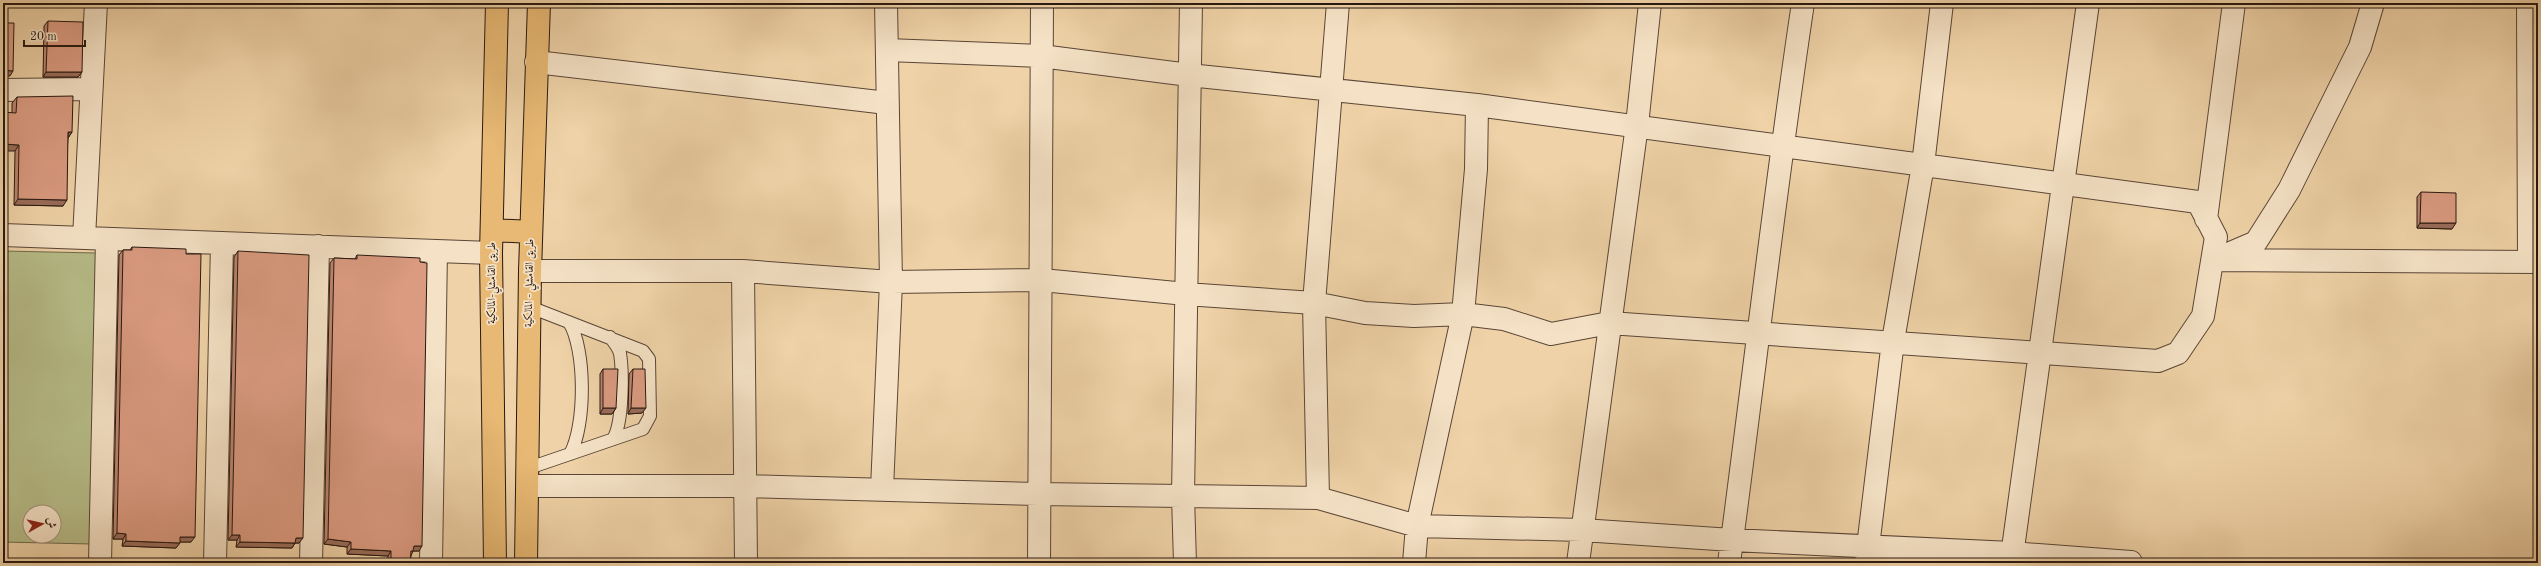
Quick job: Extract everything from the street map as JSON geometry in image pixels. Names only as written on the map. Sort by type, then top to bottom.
[{"type":"highway","name":"طريق القامشلي-المالكية","points":[[495,563],[491,253],[497,3]]},
{"type":"highway","name":"طريق القامشلي - المالكية","points":[[526,563],[529,487],[530,271],[539,3]]},
{"type":"highway","points":[[492,230],[531,232]]},
{"type":"highway","points":[[494,505],[529,487]]},
{"type":"street","points":[[84,238],[90,89],[96,3]]},
{"type":"street","points":[[882,489],[890,282],[886,3]]},
{"type":"street","points":[[1038,563],[1042,280],[1042,3]]},
{"type":"street","points":[[1185,563],[1183,496],[1191,3]]},
{"type":"street","points":[[1318,498],[1314,303],[1338,3]]},
{"type":"street","points":[[1578,563],[1609,323],[1637,125],[1650,3]]},
{"type":"street","points":[[1729,563],[1760,332],[1782,145],[1802,3]]},
{"type":"street","points":[[1867,554],[1893,341],[1923,165],[1942,3]]},
{"type":"street","points":[[2012,558],[2088,3]]},
{"type":"street","points":[[2206,219],[2234,3]]},
{"type":"street","points":[[2214,260],[2256,242],[2289,190],[2360,47],[2372,3]]},
{"type":"street","points":[[2214,260],[2534,262],[2528,3]]},
{"type":"street","points":[[530,271],[743,271],[890,282],[1042,280],[1186,294],[1314,303],[1365,313],[1414,316],[1463,314],[1504,319],[1551,334],[1609,323],[1893,341],[2158,361],[2178,353],[2203,316],[2214,260],[2216,237],[2198,202],[1637,125],[1477,105],[1331,91],[1041,56],[887,50]]},
{"type":"street","points":[[536,62],[887,103]]},
{"type":"street","points":[[3,90],[90,89]]},
{"type":"street","points":[[1414,563],[1417,526],[1463,314],[1476,169],[1477,105]]},
{"type":"street","points":[[3,235],[491,253]]},
{"type":"street","points":[[100,563],[107,238]]},
{"type":"street","points":[[215,563],[222,243]]},
{"type":"street","points":[[311,563],[318,246]]},
{"type":"street","points":[[432,563],[436,251]]},
{"type":"street","points":[[743,271],[746,563]]},
{"type":"street","points":[[529,487],[745,486],[1038,494],[1318,498],[1417,526],[1582,530],[1732,540],[1867,554],[2131,562]]},
{"type":"lane","points":[[529,487],[570,454],[643,429],[649,421],[649,364],[643,351],[530,307]]},
{"type":"lane","points":[[569,322],[577,337],[580,357],[581,424],[577,440],[570,454]]},
{"type":"lane","points":[[610,337],[618,348],[620,359],[620,418],[613,440]]},
{"type":"green space","points":[[3,251],[96,253],[91,544],[62,543],[62,504],[22,504],[22,542],[3,542]]},
{"type":"building","points":[[48,21],[83,22],[82,72],[46,72]]},
{"type":"building","points":[[3,23],[14,23],[13,71],[3,70]]},
{"type":"building","points":[[73,96],[72,132],[68,132],[67,200],[18,199],[19,145],[3,144],[3,112],[16,113],[17,97]]},
{"type":"building","points":[[2421,192],[2456,193],[2456,223],[2420,223]]},
{"type":"building","points":[[132,247],[186,249],[186,254],[201,254],[195,537],[180,537],[180,543],[126,541],[126,534],[117,533],[123,250],[132,250]]},
{"type":"building","points":[[238,251],[309,255],[303,538],[296,538],[295,543],[240,542],[240,535],[232,535]]},
{"type":"building","points":[[357,255],[420,258],[420,262],[427,263],[422,546],[414,546],[413,551],[411,551],[410,563],[391,563],[391,551],[351,549],[351,542],[328,539],[334,258],[357,259]]},
{"type":"building","points":[[603,369],[618,369],[616,408],[603,408]]},
{"type":"building","points":[[633,369],[645,369],[646,408],[631,408]]}]
